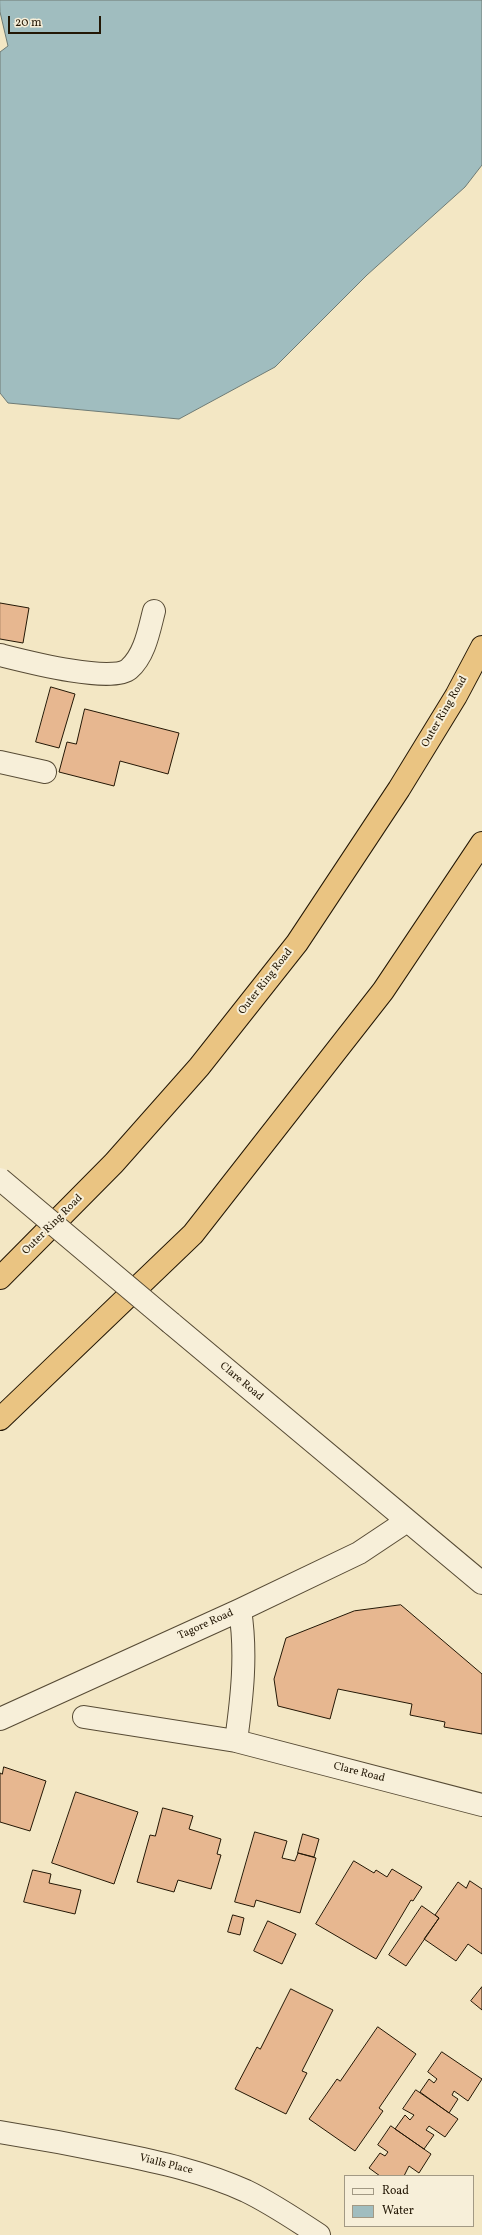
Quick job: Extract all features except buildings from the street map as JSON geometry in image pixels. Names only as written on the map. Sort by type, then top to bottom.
[{"type":"highway","name":"Outer Ring Road","points":[[0,1278],[114,1163],[199,1067],[297,943],[399,789],[456,696],[482,647]]},
{"type":"highway","points":[[0,1419],[193,1234],[382,992],[482,843]]},
{"type":"street","points":[[0,655],[93,674],[113,675],[128,670],[139,657],[154,611]]},
{"type":"street","points":[[0,762],[45,772]]},
{"type":"street","name":"Clare Road","points":[[0,1178],[317,1446],[482,1583]]},
{"type":"street","name":"Tagore Road","points":[[0,1719],[240,1610],[359,1553],[407,1521]]},
{"type":"street","points":[[236,1742],[244,1684],[244,1634],[240,1610]]},
{"type":"street","name":"Clare Road","points":[[84,1717],[236,1742],[482,1805]]},
{"type":"street","name":"Vialls Place","points":[[0,2132],[42,2138],[162,2163],[208,2176],[246,2191],[288,2214],[319,2235]]},
{"type":"water","points":[[0,0],[482,0],[482,165],[465,187],[367,275],[275,367],[179,419],[8,403],[0,393],[0,52],[8,46],[0,12]]}]
